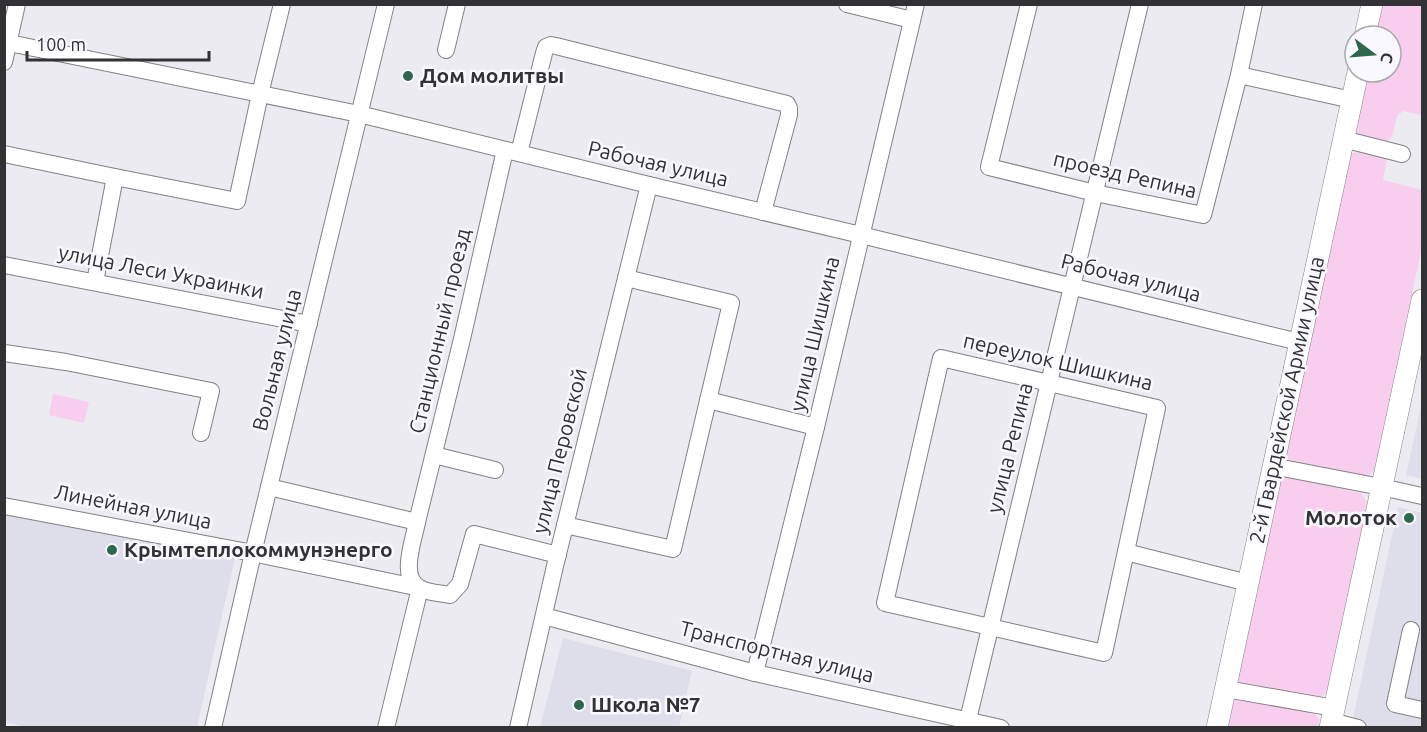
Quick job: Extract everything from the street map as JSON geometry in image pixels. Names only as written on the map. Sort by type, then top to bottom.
[{"type":"main road","points":[[1368,24],[1372,4]]},
{"type":"main road","name":"2-й Гвардейской Армии улица","points":[[1217,728],[1355,84]]},
{"type":"main road","points":[[1332,719],[1422,300]]},
{"type":"street","points":[[4,62],[6,43],[17,4]]},
{"type":"street","points":[[4,154],[237,201],[282,4]]},
{"type":"street","name":"Вольная улица","points":[[213,728],[386,4]]},
{"type":"street","points":[[446,50],[457,4]]},
{"type":"street","points":[[847,4],[914,12]]},
{"type":"street","name":"проезд Репина","points":[[1029,4],[989,167],[1095,193],[1203,215],[1239,75],[1254,4]]},
{"type":"street","name":"улица Репина","points":[[967,724],[1140,4]]},
{"type":"street","name":"улица Шишкина","points":[[755,673],[914,12]]},
{"type":"street","name":"Рабочая улица","points":[[6,43],[359,114],[1299,342]]},
{"type":"street","name":"Станционный проезд","points":[[420,588],[411,579],[408,567],[417,522],[512,152],[546,47],[556,46],[787,104],[789,115],[763,212]]},
{"type":"street","points":[[1239,75],[1352,100]]},
{"type":"street","points":[[1343,140],[1402,154]]},
{"type":"street","points":[[95,282],[115,177]]},
{"type":"street","name":"улица Перовской","points":[[518,728],[565,525],[649,185]]},
{"type":"street","name":"улица Леси Украинки","points":[[4,265],[309,324]]},
{"type":"street","points":[[565,525],[673,549],[731,303],[626,278]]},
{"type":"street","points":[[4,353],[66,362],[211,391],[201,433]]},
{"type":"street","name":"переулок Шишкина","points":[[941,358],[1157,408],[1126,552],[1104,653],[885,603],[941,358]]},
{"type":"street","points":[[708,400],[816,427]]},
{"type":"street","points":[[434,455],[495,470]]},
{"type":"street","points":[[1272,466],[1422,496]]},
{"type":"street","points":[[269,487],[417,522]]},
{"type":"street","name":"Линейная улица","points":[[4,506],[253,553],[450,595],[460,584],[474,534],[558,555]]},
{"type":"street","points":[[1126,552],[1248,583]]},
{"type":"street","points":[[386,728],[420,588]]},
{"type":"street","name":"Транспортная улица","points":[[544,616],[755,673],[967,724],[1001,728]]},
{"type":"street","points":[[1411,630],[1395,704],[1422,712]]},
{"type":"street","points":[[1226,688],[1358,728]]},
{"type":"shaded area","points":[[1381,5],[1422,5],[1422,115],[1403,111],[1397,116],[1392,137],[1385,142],[1358,135],[1354,125],[1363,84],[1403,84],[1403,24],[1377,24]]},
{"type":"shaded area","points":[[1356,152],[1387,158],[1383,180],[1422,190],[1422,247],[1374,471],[1363,479],[1289,462],[1284,453],[1347,155]]},
{"type":"shaded area","points":[[53,394],[89,402],[84,423],[49,415]]},
{"type":"shaded area","points":[[1422,402],[1422,479],[1406,475]]},
{"type":"shaded area","points":[[1287,477],[1361,493],[1367,503],[1327,691],[1320,699],[1241,685],[1235,677],[1278,484]]},
{"type":"shaded area","points":[[1398,507],[1422,513],[1422,727],[1351,728]]},
{"type":"shaded area","points":[[5,514],[235,558],[197,727],[31,728],[5,722]]},
{"type":"shaded area","points":[[563,638],[692,671],[679,727],[540,727]]},
{"type":"shaded area","points":[[1239,695],[1310,709],[1320,720],[1318,727],[1225,728],[1230,701]]},
{"type":"place","name":"Дом молитвы","points":[[408,76]]},
{"type":"place","name":"Молоток","points":[[1409,518]]},
{"type":"place","name":"Крымтеплокоммунэнерго","points":[[112,550]]},
{"type":"place","name":"Школа №7","points":[[579,705]]}]
